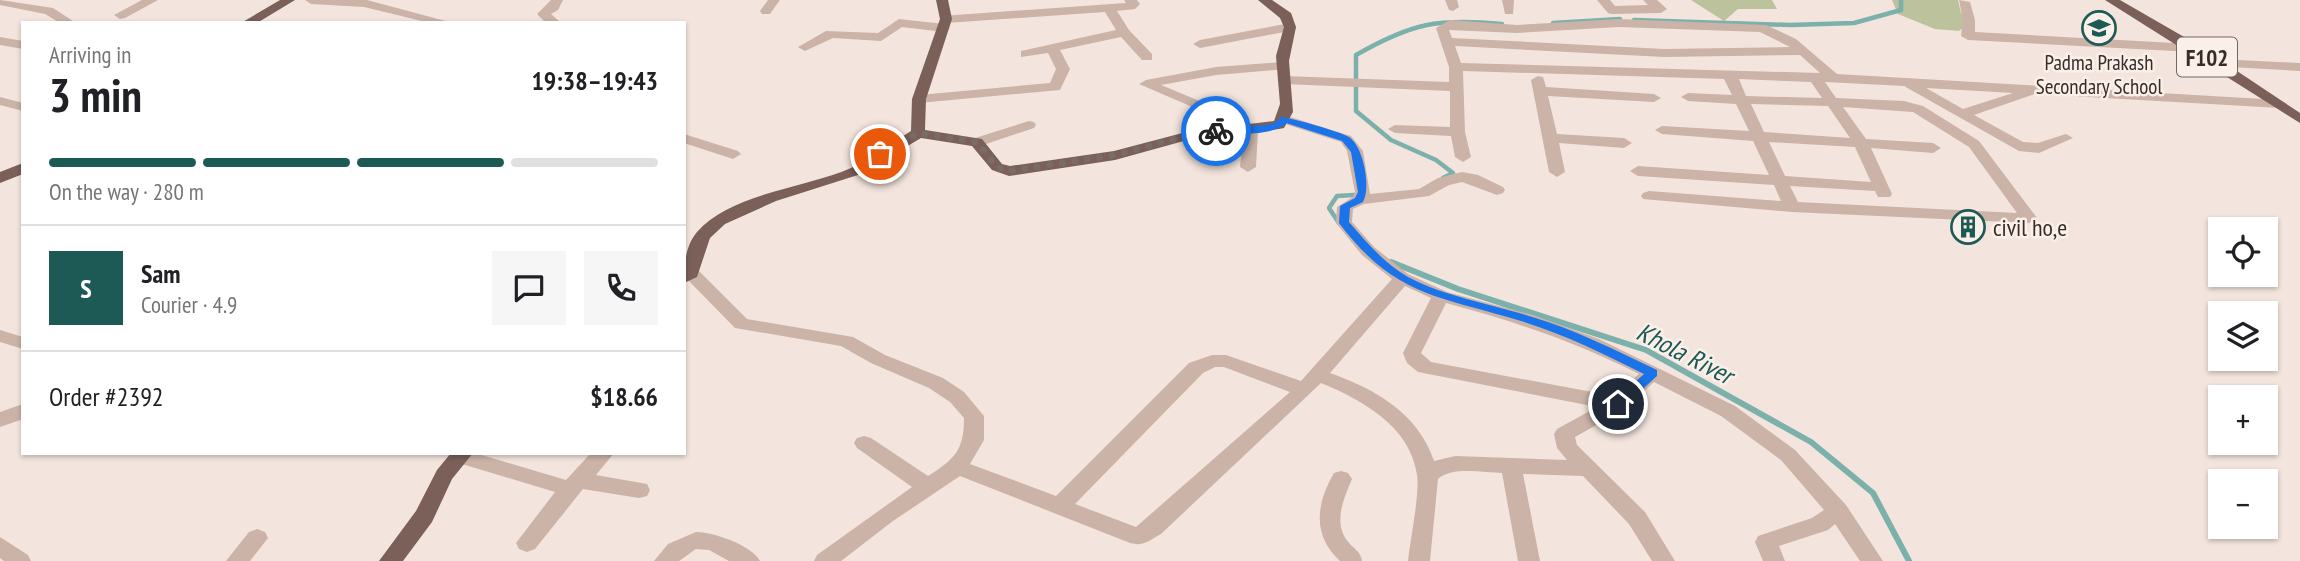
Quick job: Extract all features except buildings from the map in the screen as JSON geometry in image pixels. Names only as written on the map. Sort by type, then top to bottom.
[{"type":"main road","points":[[251,21],[289,0]]},
{"type":"main road","points":[[918,133],[919,99],[945,24],[942,0]]},
{"type":"main road","points":[[690,269],[703,236],[719,221],[769,198],[856,171],[918,133],[977,142],[997,167],[1009,171],[1115,155],[1190,135],[1279,125],[1284,119],[1287,93],[1283,73],[1283,44],[1290,27],[1286,16],[1264,0]]},
{"type":"main road","name":"F102","points":[[2111,0],[2217,63],[2300,119]]},
{"type":"main road","points":[[0,178],[21,170]]},
{"type":"main road","points":[[390,561],[424,516],[444,475],[461,455]]},
{"type":"street","points":[[120,15],[152,0]]},
{"type":"street","points":[[311,0],[364,3],[439,21]]},
{"type":"street","points":[[552,21],[543,14],[554,7],[557,0]]},
{"type":"street","points":[[765,11],[774,0]]},
{"type":"street","points":[[805,47],[831,34],[881,37],[899,23],[945,24],[1131,6],[1134,4],[1130,0]]},
{"type":"street","points":[[1603,0],[1612,10],[1661,9],[1649,0]]},
{"type":"street","points":[[0,1],[49,11],[66,21]]},
{"type":"street","points":[[1964,2],[1969,20],[1968,36],[2193,48]]},
{"type":"street","points":[[1109,8],[1124,32],[1147,57]]},
{"type":"street","points":[[1463,157],[1458,132],[1456,67],[1443,28],[1450,24],[1517,29],[1619,23],[1761,28],[1773,31],[1805,51],[1833,78]]},
{"type":"street","points":[[1200,44],[1290,27]]},
{"type":"street","points":[[1026,54],[1124,32]]},
{"type":"street","points":[[0,41],[21,45]]},
{"type":"street","points":[[1448,43],[1664,53],[1805,51]]},
{"type":"street","points":[[919,99],[1055,87],[1063,69],[1052,48]]},
{"type":"street","points":[[2217,63],[2300,67]]},
{"type":"street","points":[[1456,67],[1815,77],[2042,88],[2280,104]]},
{"type":"street","points":[[1535,70],[1557,172]]},
{"type":"street","points":[[1197,105],[1146,84],[1216,71],[1283,73],[1458,87]]},
{"type":"street","points":[[1730,76],[1756,137],[1792,207]]},
{"type":"street","points":[[1815,77],[1861,143],[1892,209]]},
{"type":"street","points":[[1906,82],[2019,146],[2039,148],[2066,138]]},
{"type":"street","points":[[1962,114],[2042,88]]},
{"type":"street","points":[[1541,91],[1654,98]]},
{"type":"street","points":[[1649,196],[1792,207],[1892,209],[2022,220],[2029,218],[1974,144],[1918,109],[1904,105],[1688,97]]},
{"type":"street","points":[[1,102],[21,107]]},
{"type":"street","points":[[1284,119],[1346,139],[1355,151],[1357,159],[1363,192],[1360,200]]},
{"type":"street","points":[[977,142],[1029,125]]},
{"type":"street","points":[[1395,128],[1458,132]]},
{"type":"street","points":[[1248,167],[1251,130]]},
{"type":"street","points":[[1662,130],[1933,148]]},
{"type":"street","points":[[1549,138],[1624,143]]},
{"type":"street","points":[[686,139],[733,154]]},
{"type":"street","points":[[1638,172],[1880,187]]},
{"type":"street","points":[[1497,190],[1472,178],[1462,177],[1444,181],[1423,193],[1360,200],[1345,206],[1344,223],[1368,251],[1402,278],[1441,296],[1540,324],[1592,343],[1728,411],[1788,455],[1838,511],[1872,561]]},
{"type":"street","points":[[690,269],[741,324],[846,341],[878,359],[936,383],[957,397],[974,416],[974,440],[958,467],[885,515],[825,561]]},
{"type":"street","points":[[958,467],[1130,536],[1145,534],[1310,383],[1402,278]]},
{"type":"street","points":[[1441,296],[1412,353],[1414,359],[1425,367],[1618,404]]},
{"type":"street","points":[[0,336],[21,342]]},
{"type":"street","points":[[1059,507],[1196,368],[1212,361],[1226,361],[1310,383],[1350,386],[1376,402],[1402,425],[1416,444],[1428,476],[1419,561]]},
{"type":"street","points":[[1652,373],[1618,404],[1564,434],[1567,447],[1637,518],[1664,561]]},
{"type":"street","points":[[0,420],[21,412]]},
{"type":"street","points":[[864,443],[928,487]]},
{"type":"street","points":[[461,455],[574,484],[639,490]]},
{"type":"street","points":[[527,543],[574,484],[602,455]]},
{"type":"street","points":[[1428,476],[1437,468],[1455,464],[1590,469]]},
{"type":"street","points":[[1511,467],[1529,561]]},
{"type":"street","points":[[1341,479],[1328,512],[1331,534],[1337,547],[1353,560]]},
{"type":"street","points":[[1773,561],[1766,542],[1820,524],[1838,511]]},
{"type":"street","points":[[237,561],[257,538]]},
{"type":"street","points":[[665,561],[679,545],[695,540],[709,541],[749,561]]},
{"type":"street","points":[[0,546],[20,561]]},
{"type":"green space","points":[[1691,0],[1772,0],[1777,9],[1738,9],[1724,21]]},
{"type":"green space","points":[[1892,0],[1958,0],[1961,13],[1970,23],[1959,31],[1935,29],[1898,14]]},
{"type":"waterway","name":"Khola River","points":[[1634,20],[1790,25],[1854,23],[1901,10],[1901,0]]},
{"type":"waterway","name":"Khola River","points":[[1553,23],[1620,19]]},
{"type":"waterway","name":"Khola River","points":[[1356,80],[1356,55],[1393,36],[1426,25],[1442,23],[1502,24]]},
{"type":"waterway","name":"Khola River","points":[[1356,86],[1356,111],[1391,140],[1436,160],[1453,173],[1443,178]]},
{"type":"waterway","name":"Khola River","points":[[1339,223],[1329,208],[1337,196],[1354,195]]},
{"type":"waterway","name":"Khola River","points":[[1391,262],[1458,289],[1646,350],[1811,442],[1873,493],[1909,561]]},
{"type":"way so far","points":[[880,154],[918,133],[977,142],[1002,170],[1026,170],[1115,155],[1190,135],[1216,131]]},
{"type":"place","name":"Padma Prakash Secondary School","points":[[2099,28]]},
{"type":"place","name":"civil ho,e","points":[[1968,227]]},
{"type":"route","points":[[1216,131],[1267,128],[1279,125],[1284,119],[1346,139],[1355,151],[1363,192],[1360,200],[1345,206],[1344,223],[1368,251],[1402,278],[1441,296],[1527,319],[1592,343],[1652,373],[1618,404]]}]
